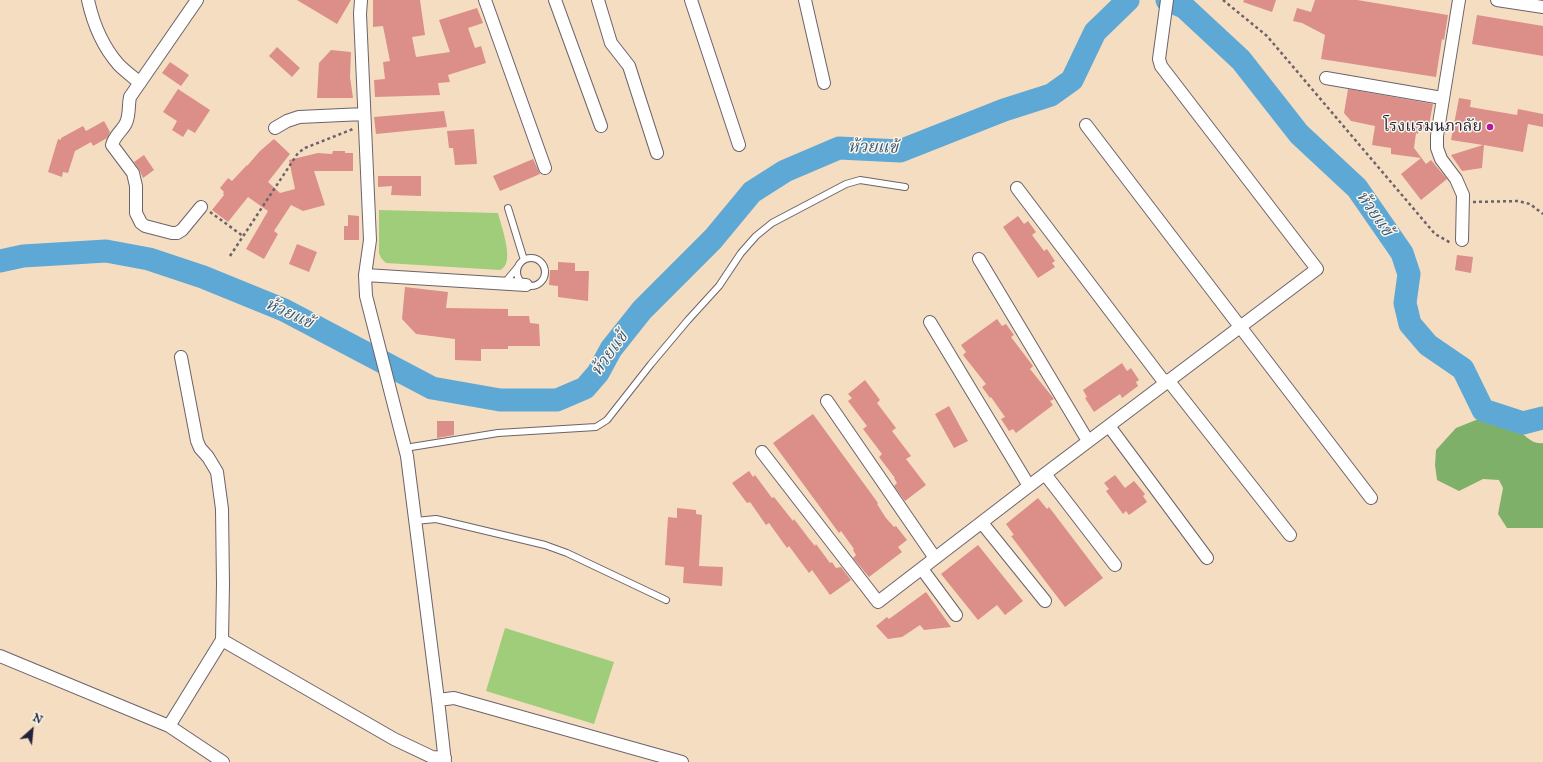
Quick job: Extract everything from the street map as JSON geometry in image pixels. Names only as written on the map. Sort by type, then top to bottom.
[{"type":"street","points":[[88,0],[97,30],[118,64],[140,83]]},
{"type":"street","points":[[197,0],[130,97],[130,111],[126,124],[112,145],[132,173],[136,186],[136,213],[138,218],[146,226],[177,233],[182,230],[201,207]]},
{"type":"street","points":[[222,640],[394,739],[432,757],[445,760],[405,448],[366,296],[365,275],[370,240],[360,14],[361,0]]},
{"type":"street","points":[[485,0],[545,168]]},
{"type":"street","points":[[555,0],[602,126]]},
{"type":"street","points":[[598,0],[612,43],[628,66],[657,153]]},
{"type":"street","points":[[691,0],[739,145]]},
{"type":"street","points":[[805,0],[824,83]]},
{"type":"street","points":[[762,452],[878,602],[1239,326],[1317,269],[1161,66],[1159,60],[1167,0]]},
{"type":"street","points":[[1459,0],[1442,98],[1437,148],[1441,159],[1456,179],[1463,195],[1462,240]]},
{"type":"street","points":[[1497,0],[1515,1],[1543,7]]},
{"type":"street","points":[[1326,78],[1442,98]]},
{"type":"street","points":[[275,128],[287,121],[299,118],[364,114]]},
{"type":"street","points":[[1086,125],[1371,498]]},
{"type":"street","points":[[1017,188],[1167,382],[1290,535]]},
{"type":"street","points":[[979,259],[1088,441]]},
{"type":"street","points":[[365,275],[526,285]]},
{"type":"street","points":[[930,322],[1029,486]]},
{"type":"street","points":[[169,726],[222,640],[222,509],[217,472],[208,457],[200,448],[197,441],[181,357]]},
{"type":"street","points":[[827,401],[935,558]]},
{"type":"street","points":[[1109,426],[1208,558]]},
{"type":"street","points":[[1045,474],[1115,565]]},
{"type":"street","points":[[982,523],[1045,601]]},
{"type":"street","points":[[922,569],[956,615]]},
{"type":"street","points":[[0,656],[169,726],[223,762]]},
{"type":"street","points":[[438,700],[454,698],[648,757],[682,762]]},
{"type":"lane","points":[[405,448],[498,433],[596,427],[608,420],[651,364],[719,286],[741,253],[756,236],[772,224],[846,184],[860,180],[905,186]]},
{"type":"lane","points":[[508,208],[524,260]]},
{"type":"lane","points":[[500,283],[507,280],[518,267],[524,260],[528,259],[536,260],[543,266],[545,271],[543,280],[531,286],[522,283],[518,275],[518,267]]},
{"type":"lane","points":[[415,521],[436,519],[545,545],[567,553],[666,600]]},
{"type":"path","points":[[1223,0],[1267,36],[1435,234],[1450,243],[1462,240]]},
{"type":"path","points":[[230,256],[298,153],[305,148],[354,129],[365,127]]},
{"type":"path","points":[[1463,202],[1518,200],[1530,204],[1543,214]]},
{"type":"path","points":[[201,207],[243,236]]},
{"type":"green space","points":[[379,210],[498,213],[506,244],[507,260],[505,266],[500,270],[386,263],[381,258],[379,253]]},
{"type":"green space","points":[[1481,418],[1512,426],[1532,441],[1543,443],[1543,528],[1507,528],[1498,514],[1503,488],[1499,480],[1483,479],[1459,491],[1437,480],[1435,465],[1436,450],[1456,428]]},
{"type":"green space","points":[[505,628],[614,662],[594,724],[486,691]]},
{"type":"building","points":[[297,0],[351,0],[337,24]]},
{"type":"building","points":[[373,0],[420,0],[425,35],[412,37],[416,57],[450,52],[439,20],[477,8],[483,23],[468,28],[475,48],[481,46],[486,63],[448,75],[450,82],[438,83],[440,95],[375,97],[374,80],[385,79],[383,62],[390,61],[383,26],[373,27]]},
{"type":"building","points":[[1244,0],[1276,0],[1272,12],[1243,2]]},
{"type":"building","points":[[1315,0],[1357,0],[1448,15],[1444,40],[1442,39],[1436,77],[1321,59],[1325,35],[1302,23],[1293,21],[1297,8],[1311,12]]},
{"type":"building","points":[[1477,15],[1543,26],[1543,56],[1472,44]]},
{"type":"building","points":[[277,47],[300,68],[292,77],[269,56]]},
{"type":"building","points":[[331,50],[351,52],[350,77],[353,98],[317,98],[319,63]]},
{"type":"building","points":[[170,62],[189,75],[181,86],[162,73]]},
{"type":"building","points":[[178,89],[210,110],[195,133],[188,129],[183,137],[172,130],[177,121],[163,112]]},
{"type":"building","points":[[1348,89],[1433,104],[1428,130],[1419,129],[1418,134],[1416,133],[1414,148],[1426,164],[1431,160],[1447,179],[1421,200],[1401,174],[1421,158],[1391,154],[1391,148],[1372,145],[1375,126],[1351,121],[1344,113]]},
{"type":"building","name":"โรงแรมนภาลัย","points":[[1459,98],[1471,100],[1470,107],[1517,115],[1518,109],[1543,114],[1543,127],[1528,124],[1523,152],[1484,145],[1482,168],[1462,171],[1451,155],[1483,145],[1451,140]]},
{"type":"building","points":[[444,111],[447,127],[376,134],[374,117]]},
{"type":"building","points":[[104,121],[110,132],[107,138],[93,146],[91,142],[75,151],[68,173],[63,172],[62,177],[48,172],[58,139],[61,140],[61,138],[83,126],[86,131]]},
{"type":"building","points":[[474,129],[477,164],[455,165],[453,148],[449,148],[447,131]]},
{"type":"building","points":[[274,139],[290,154],[268,182],[280,193],[295,189],[289,160],[318,153],[332,154],[333,151],[345,151],[345,153],[353,153],[353,171],[314,171],[325,205],[303,211],[291,205],[274,231],[278,234],[264,259],[246,249],[268,211],[248,197],[228,222],[212,210],[224,195],[224,192],[220,188],[228,178],[232,181],[260,151]]},
{"type":"building","points":[[144,155],[154,170],[143,178],[134,162]]},
{"type":"building","points":[[533,159],[540,174],[500,191],[493,176]]},
{"type":"building","points":[[378,176],[421,176],[421,196],[391,195],[392,186],[378,187]]},
{"type":"building","points":[[348,215],[359,216],[359,240],[344,240],[344,226],[348,226]]},
{"type":"building","points":[[1018,216],[1024,224],[1028,221],[1036,232],[1032,235],[1044,251],[1047,249],[1055,261],[1052,263],[1055,267],[1038,278],[1003,227]]},
{"type":"building","points":[[297,244],[317,252],[309,272],[289,264]]},
{"type":"building","points":[[1457,255],[1473,257],[1471,273],[1455,270]]},
{"type":"building","points":[[558,262],[575,263],[575,271],[589,271],[588,301],[558,297],[558,286],[549,285],[550,270],[558,270]]},
{"type":"building","points":[[405,287],[448,292],[446,308],[508,309],[508,316],[529,316],[530,323],[539,324],[540,346],[508,346],[508,349],[481,349],[481,361],[455,360],[455,339],[416,334],[402,319]]},
{"type":"building","points":[[997,319],[1002,326],[1006,324],[1014,335],[1011,337],[1033,366],[1030,369],[1054,399],[1050,401],[1053,405],[1016,433],[1013,429],[1009,431],[1001,419],[1005,417],[982,387],[986,384],[963,355],[966,352],[961,345]]},
{"type":"building","points":[[1122,363],[1127,371],[1131,368],[1139,380],[1136,382],[1138,386],[1122,398],[1120,394],[1094,412],[1085,398],[1087,397],[1083,390]]},
{"type":"building","points":[[865,380],[880,400],[877,403],[896,428],[892,431],[911,456],[906,459],[926,485],[905,501],[894,486],[897,483],[895,478],[879,457],[882,454],[863,429],[867,426],[848,401],[852,398],[848,394]]},
{"type":"building","points":[[949,406],[968,441],[954,448],[935,414]]},
{"type":"building","points":[[813,414],[878,503],[877,504],[886,518],[894,527],[896,526],[907,540],[898,547],[902,552],[869,577],[853,558],[856,555],[853,550],[854,549],[841,531],[839,533],[773,443]]},
{"type":"building","points":[[437,421],[454,421],[454,435],[437,438]]},
{"type":"building","points":[[749,471],[753,477],[755,475],[772,498],[774,497],[793,521],[794,519],[830,563],[832,562],[836,568],[841,567],[851,580],[830,595],[812,570],[809,573],[789,546],[787,548],[769,523],[766,525],[750,502],[747,503],[732,483]]},
{"type":"building","points":[[1115,475],[1125,488],[1134,481],[1145,494],[1143,496],[1147,502],[1129,515],[1126,511],[1123,514],[1106,491],[1109,489],[1104,483]]},
{"type":"building","points":[[1038,498],[1047,509],[1049,507],[1103,578],[1065,607],[1011,536],[1014,535],[1006,524]]},
{"type":"building","points":[[677,508],[696,510],[696,514],[702,515],[699,566],[723,567],[722,586],[683,583],[684,567],[665,565],[668,517],[677,518]]},
{"type":"building","points":[[978,545],[1023,601],[1005,615],[997,605],[978,620],[941,574]]},
{"type":"building","points":[[926,592],[951,627],[924,630],[920,625],[902,637],[888,639],[876,626],[887,617],[889,619]]},
{"type":"waterway","name":"ห้วยแข้","points":[[0,261],[23,256],[106,251],[149,259],[203,277],[284,310],[432,388],[500,400],[557,400],[585,388],[598,373],[611,349],[642,310],[713,239],[752,192],[785,171],[839,148],[900,151],[1004,110],[1051,95],[1072,80],[1095,32],[1128,0]]},
{"type":"waterway","name":"ห้วยแข้","points":[[1167,0],[1184,7],[1241,60],[1299,134],[1357,188],[1402,253],[1409,274],[1405,303],[1410,324],[1428,345],[1463,369],[1483,410],[1523,423],[1543,418]]},
{"type":"waterway","name":"ห้วยแข้","points":[[1184,7],[1185,0]]},
{"type":"place","name":"โรงแรมนภาลัย","points":[[1490,127]]}]
